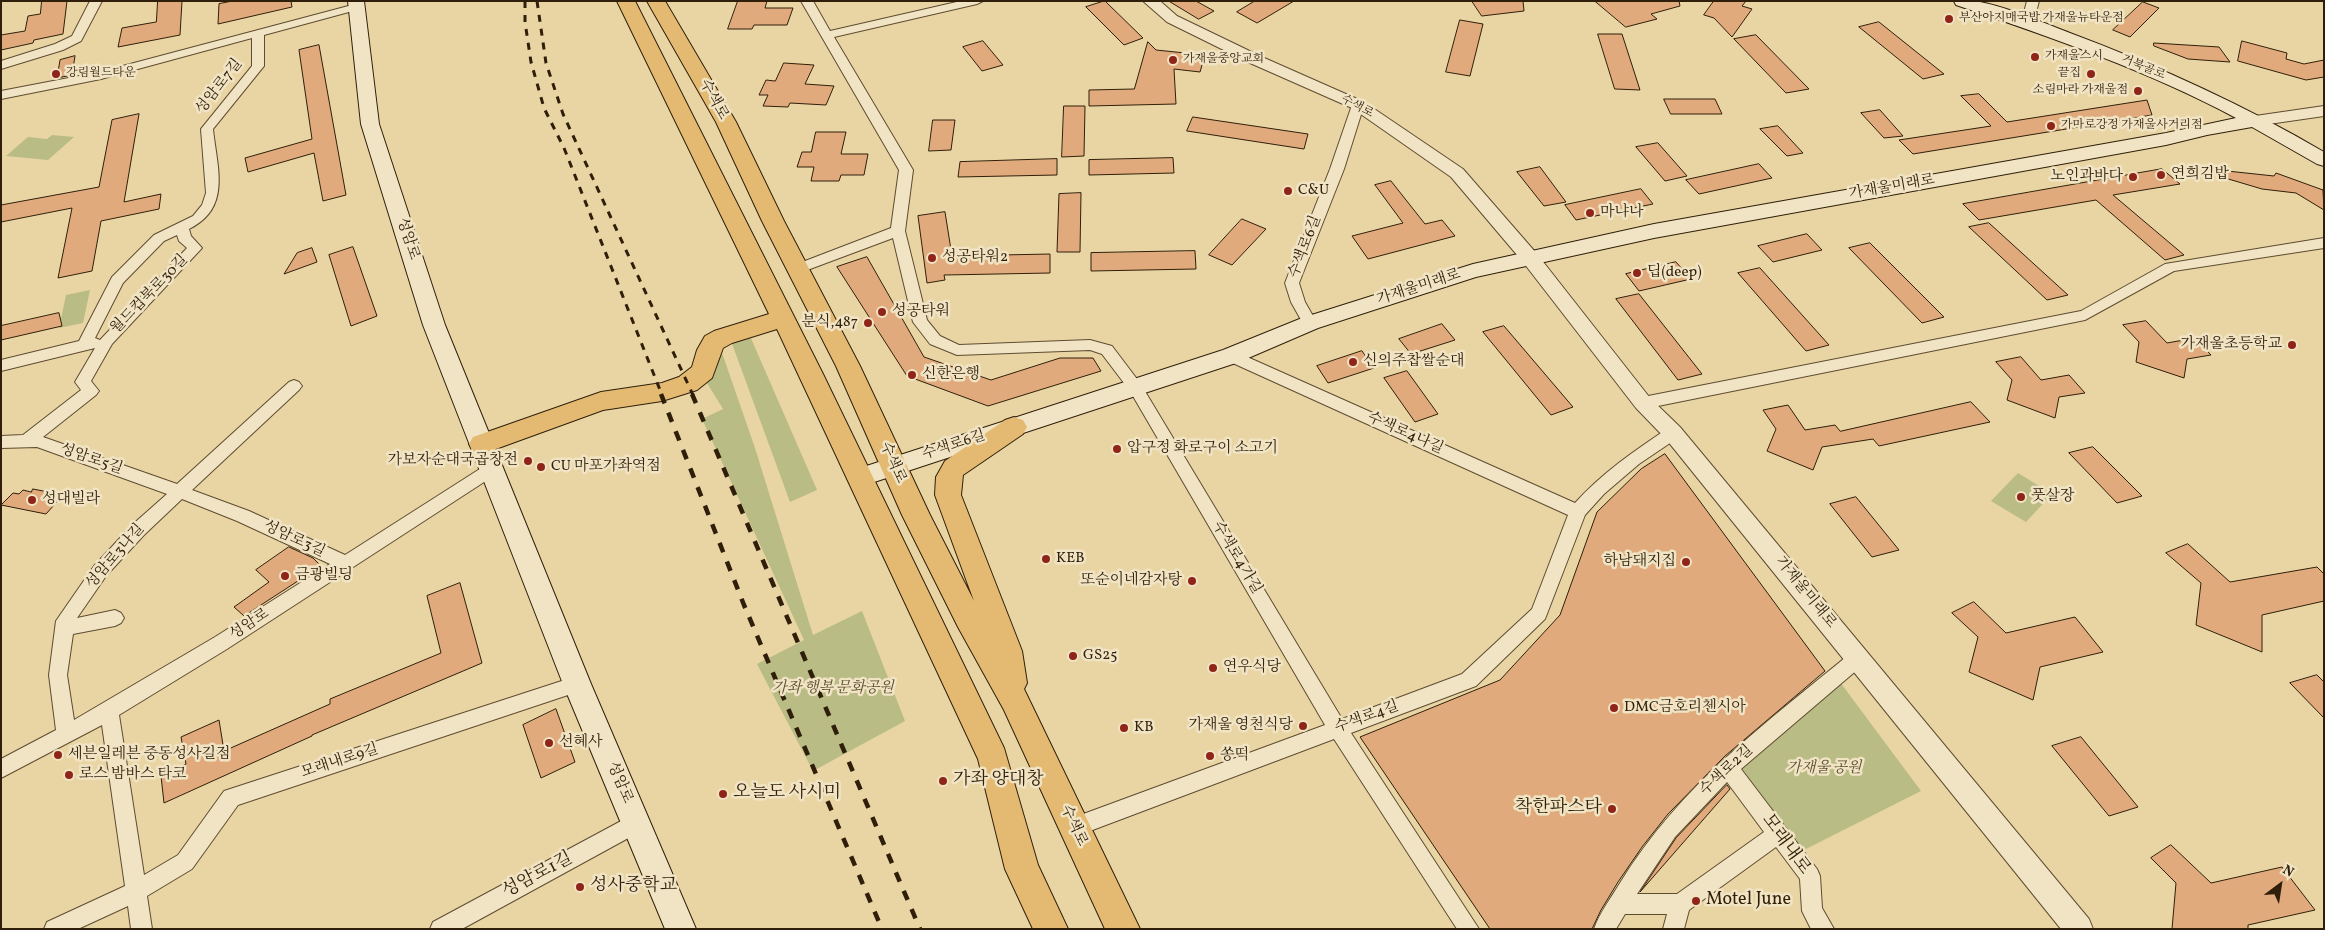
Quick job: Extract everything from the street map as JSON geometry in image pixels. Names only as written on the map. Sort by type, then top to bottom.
[{"type":"main road","points":[[626,1],[783,318],[935,632],[993,758],[1022,869],[1051,929]]},
{"type":"main road","name":"수색로","points":[[656,1],[726,122],[797,269],[848,366],[892,466],[968,618],[1015,701],[1123,929]]},
{"type":"main road","name":"거북골로","points":[[1962,1],[2027,24],[2207,96],[2324,160]]},
{"type":"main road","name":"성암로","points":[[356,4],[370,124],[434,325],[577,684],[681,929]]},
{"type":"main road","points":[[2170,80],[2198,102],[2206,115],[2207,129]]},
{"type":"main road","name":"가재울미래로","points":[[1310,323],[1473,271],[1654,230],[2166,140],[2207,129],[2255,122]]},
{"type":"main road","points":[[482,444],[601,401],[662,392],[688,384],[703,372],[709,350],[714,342],[723,337],[783,318]]},
{"type":"main road","name":"수색로6길","points":[[860,478],[1231,356],[1310,323]]},
{"type":"main road","points":[[1014,427],[954,468],[949,477],[948,495],[1007,651],[1015,701]]},
{"type":"street","points":[[1,65],[59,47],[77,38],[96,1]]},
{"type":"street","points":[[807,1],[906,170],[898,230],[920,322],[935,340],[957,350],[1090,346],[1107,350],[1135,387]]},
{"type":"street","points":[[827,35],[977,1]]},
{"type":"street","name":"수색로","points":[[1150,1],[1172,19],[1256,60],[1358,105],[1456,173],[1530,258]]},
{"type":"street","points":[[2027,24],[2032,1]]},
{"type":"street","name":"성암로7길","points":[[1,95],[101,75],[258,33],[356,4]]},
{"type":"street","name":"성암로7길","points":[[84,346],[117,280],[159,238],[198,219],[208,206],[213,193],[207,129],[258,66],[258,33]]},
{"type":"street","name":"수색로6길","points":[[1310,323],[1298,302],[1292,283],[1336,169],[1358,105]]},
{"type":"street","points":[[2255,122],[2324,111]]},
{"type":"street","name":"월드컵북로30길","points":[[26,441],[91,391],[83,382],[107,340],[195,248],[184,238],[182,227]]},
{"type":"street","points":[[797,269],[898,230]]},
{"type":"street","points":[[1643,403],[2085,315],[2170,267],[2324,243]]},
{"type":"street","name":"가재울미래로","points":[[1530,258],[1643,403],[1673,433],[2079,929]]},
{"type":"street","name":"월드컵북로30길","points":[[1,366],[107,340]]},
{"type":"street","name":"수색로4나길","points":[[1231,356],[1578,512]]},
{"type":"street","name":"성암로3나길","points":[[66,734],[58,675],[66,628],[65,621],[100,571],[178,491],[294,386]]},
{"type":"street","name":"수색로4가길","points":[[1135,387],[1338,729]]},
{"type":"street","points":[[1578,512],[1598,489],[1633,460],[1673,433]]},
{"type":"street","name":"성암로5길","points":[[1,442],[37,441],[178,491]]},
{"type":"street","name":"성암로","points":[[1,769],[109,711],[221,643],[492,469]]},
{"type":"street","name":"성암로3길","points":[[178,491],[243,516],[346,563]]},
{"type":"street","name":"수색로4길","points":[[1074,827],[1469,680],[1539,614],[1578,512]]},
{"type":"street","points":[[66,628],[115,618]]},
{"type":"street","name":"수색로2길","points":[[1604,929],[1636,875],[1677,819],[1728,768],[1858,658]]},
{"type":"street","name":"모래내로9길","points":[[54,929],[137,891],[185,862],[231,798],[577,684]]},
{"type":"street","points":[[109,711],[142,929]]},
{"type":"street","points":[[1338,729],[1469,929]]},
{"type":"street","name":"모래내로","points":[[1728,768],[1810,876],[1812,911],[1824,929]]},
{"type":"street","name":"성암로1길","points":[[440,929],[636,823]]},
{"type":"street","points":[[1618,904],[1680,904],[1778,834]]},
{"type":"street","points":[[1673,929],[1680,904]]},
{"type":"green space","points":[[52,135],[74,137],[48,160],[6,156],[28,137],[47,139]]},
{"type":"green space","points":[[90,290],[83,323],[59,328],[66,295]]},
{"type":"green space","points":[[750,336],[817,490],[790,502],[731,341]]},
{"type":"green space","name":"가좌 행복 문화공원","points":[[720,347],[755,448],[813,635],[862,611],[905,721],[813,771],[757,664],[804,640],[702,419],[723,409],[707,383]]},
{"type":"green space","name":"풋살장","points":[[2018,473],[2052,494],[2026,522],[1991,501]]},
{"type":"green space","name":"가재울 공원","points":[[1834,674],[1921,791],[1794,855],[1732,764]]},
{"type":"building","points":[[42,1],[67,1],[63,34],[1,50],[1,35],[25,31],[28,16],[40,14]]},
{"type":"building","points":[[158,1],[182,1],[180,35],[118,47],[122,28],[156,22]]},
{"type":"building","points":[[233,1],[291,1],[292,7],[218,24],[219,4]]},
{"type":"building","points":[[738,1],[767,1],[765,8],[793,8],[787,25],[754,25],[752,29],[728,29]]},
{"type":"building","points":[[1105,1],[1143,38],[1124,45],[1086,7]]},
{"type":"building","points":[[1169,1],[1196,1],[1214,11],[1199,19]]},
{"type":"building","points":[[1255,1],[1294,1],[1257,23],[1237,12]]},
{"type":"building","points":[[1472,1],[1523,1],[1524,11],[1482,16]]},
{"type":"building","points":[[1595,1],[1679,1],[1680,6],[1651,14],[1657,19],[1626,27]]},
{"type":"building","points":[[1714,1],[1746,1],[1742,6],[1752,9],[1732,37],[1714,18],[1704,15]]},
{"type":"building","points":[[2143,2],[2159,8],[2130,37],[2113,30]]},
{"type":"building","points":[[1460,20],[1483,24],[1470,76],[1446,72]]},
{"type":"building","points":[[1879,22],[1944,74],[1923,79],[1859,27]]},
{"type":"building","points":[[1598,34],[1622,34],[1640,90],[1615,89]]},
{"type":"building","points":[[1756,35],[1809,89],[1786,93],[1734,39]]},
{"type":"building","points":[[983,41],[1003,65],[982,71],[963,47]]},
{"type":"building","points":[[2242,41],[2287,53],[2286,59],[2304,64],[2324,60],[2324,77],[2306,80],[2238,61]]},
{"type":"building","points":[[1148,42],[1156,50],[1205,55],[1200,72],[1174,69],[1176,104],[1089,106],[1089,90],[1134,89]]},
{"type":"building","points":[[2154,43],[2219,47],[2230,62],[2188,59],[2154,46]]},
{"type":"building","points":[[319,45],[346,195],[323,201],[314,153],[248,172],[245,158],[312,139],[299,50]]},
{"type":"building","points":[[75,56],[72,75],[57,78],[60,60]]},
{"type":"building","points":[[784,63],[814,65],[805,84],[834,86],[826,105],[790,103],[788,107],[763,106],[768,95],[759,95],[766,80],[775,81]]},
{"type":"building","points":[[1979,94],[2007,122],[2147,100],[2152,115],[1913,154],[1899,140],[1991,126],[1961,96]]},
{"type":"building","points":[[1664,99],[1715,99],[1722,114],[1671,114]]},
{"type":"building","points":[[1064,106],[1085,106],[1084,156],[1062,157]]},
{"type":"building","points":[[1880,110],[1903,136],[1884,138],[1861,113]]},
{"type":"building","points":[[139,114],[124,202],[161,194],[159,209],[101,221],[92,271],[58,278],[72,208],[1,222],[1,205],[99,187],[112,120]]},
{"type":"building","points":[[1193,117],[1308,134],[1304,149],[1187,131]]},
{"type":"building","points":[[933,120],[955,120],[951,150],[929,151]]},
{"type":"building","points":[[1778,126],[1803,153],[1787,156],[1760,129]]},
{"type":"building","points":[[816,132],[846,132],[841,154],[868,154],[864,175],[841,175],[839,181],[811,181],[814,167],[797,167],[802,152],[811,152]]},
{"type":"building","points":[[1658,143],[1687,176],[1665,181],[1636,147]]},
{"type":"building","points":[[1173,158],[1174,173],[1089,175],[1089,160]]},
{"type":"building","points":[[1057,159],[1057,175],[958,177],[960,162]]},
{"type":"building","points":[[1759,164],[1772,178],[1699,194],[1686,180]]},
{"type":"building","points":[[1540,167],[1566,202],[1544,206],[1517,172]]},
{"type":"building","points":[[2162,169],[2180,184],[2113,195],[2184,255],[2165,260],[2096,200],[1979,220],[1963,204]]},
{"type":"building","points":[[2227,171],[2274,176],[2276,173],[2323,190],[2324,210],[2296,193],[2262,189],[2225,178]]},
{"type":"building","points":[[1391,181],[1425,224],[1442,220],[1455,236],[1368,259],[1352,236],[1403,223],[1375,185]]},
{"type":"building","points":[[1641,189],[1653,204],[1576,220],[1565,205]]},
{"type":"building","points":[[1081,193],[1080,252],[1057,252],[1059,194]]},
{"type":"building","points":[[945,212],[952,256],[1050,254],[1050,273],[944,275],[945,280],[927,283],[918,216]]},
{"type":"building","points":[[1242,219],[1266,229],[1232,265],[1209,255]]},
{"type":"building","points":[[1989,223],[2068,295],[2047,300],[1969,227]]},
{"type":"building","points":[[1807,234],[1822,250],[1773,262],[1758,246]]},
{"type":"building","points":[[1870,243],[1944,317],[1922,323],[1849,248]]},
{"type":"building","points":[[353,247],[377,316],[351,326],[329,255]]},
{"type":"building","points":[[312,248],[317,262],[284,274],[297,253]]},
{"type":"building","points":[[1195,251],[1196,269],[1091,271],[1091,253]]},
{"type":"building","name":"성공타워","points":[[867,257],[924,357],[991,380],[1060,358],[1093,358],[1101,371],[988,406],[907,376],[837,267]]},
{"type":"building","points":[[1676,262],[1691,279],[1639,291],[1626,274]]},
{"type":"building","points":[[1760,268],[1829,345],[1806,351],[1738,273]]},
{"type":"building","points":[[1639,294],[1702,374],[1678,380],[1616,299]]},
{"type":"building","points":[[59,313],[62,326],[1,340],[1,326]]},
{"type":"building","points":[[2146,321],[2167,343],[2195,338],[2211,355],[2187,359],[2184,378],[2136,362],[2139,342],[2123,325]]},
{"type":"building","points":[[1442,324],[1455,340],[1411,354],[1399,339]]},
{"type":"building","points":[[1504,326],[1573,407],[1551,415],[1483,332]]},
{"type":"building","points":[[1362,351],[1374,368],[1328,383],[1317,366]]},
{"type":"building","points":[[2021,357],[2041,380],[2069,375],[2085,393],[2059,397],[2055,418],[2007,400],[2012,380],[1996,362]]},
{"type":"building","points":[[1407,371],[1438,414],[1415,422],[1384,378]]},
{"type":"building","points":[[1971,402],[1990,422],[1879,446],[1873,439],[1822,447],[1813,470],[1767,451],[1776,429],[1763,410],[1788,405],[1805,430],[1835,425],[1840,431]]},
{"type":"building","points":[[2093,447],[2142,496],[2117,503],[2069,453]]},
{"type":"building","name":"DMC금호리첸시아","points":[[1665,454],[1825,671],[1725,756],[1668,814],[1618,882],[1592,929],[1490,929],[1360,737],[1500,680],[1560,615],[1597,512],[1641,469]]},
{"type":"building","name":"성대빌라","points":[[33,489],[63,495],[46,514],[1,505],[13,493],[19,494],[23,490],[31,492]]},
{"type":"building","points":[[1856,497],[1899,550],[1872,557],[1830,504]]},
{"type":"building","points":[[2188,544],[2230,582],[2317,567],[2324,574],[2324,601],[2262,615],[2262,652],[2196,625],[2201,583],[2166,553]]},
{"type":"building","name":"금광빌딩","points":[[289,547],[313,558],[321,566],[244,616],[234,607],[269,582],[256,570]]},
{"type":"building","points":[[460,583],[482,663],[312,735],[164,803],[161,776],[186,764],[181,737],[219,720],[224,751],[330,704],[330,699],[441,653],[427,596]]},
{"type":"building","points":[[1974,602],[2006,633],[2075,617],[2103,652],[2040,667],[2033,700],[1969,672],[1978,637],[1952,613]]},
{"type":"building","points":[[2317,675],[2324,682],[2324,718],[2290,683]]},
{"type":"building","name":"선혜사","points":[[556,709],[575,762],[541,778],[523,725]]},
{"type":"building","points":[[2081,737],[2138,807],[2109,816],[2052,746]]},
{"type":"building","points":[[1727,785],[1730,789],[1640,892],[1676,838]]},
{"type":"building","points":[[2171,845],[2211,883],[2282,867],[2315,910],[2248,925],[2248,929],[2172,929],[2176,883],[2151,858]]},
{"type":"railway","points":[[525,1],[525,22],[531,62],[544,108],[564,148],[662,395]]},
{"type":"railway","points":[[537,1],[546,63],[563,114],[693,395]]},
{"type":"railway","points":[[661,394],[744,605],[882,929]]},
{"type":"railway","points":[[692,394],[920,929]]},
{"type":"place","name":"부산아지매국밥 가재울뉴타운점","points":[[1949,19]]},
{"type":"place","name":"가재울스시","points":[[2035,57]]},
{"type":"place","name":"가재울중앙교회","points":[[1173,60]]},
{"type":"place","name":"강림월드타운","points":[[56,74]]},
{"type":"place","name":"끝집","points":[[2091,74]]},
{"type":"place","name":"소림마라 가재울점","points":[[2138,91]]},
{"type":"place","name":"가마로강정 가재울사거리점","points":[[2051,126]]},
{"type":"place","name":"연희김밥","points":[[2161,175]]},
{"type":"place","name":"노인과바다","points":[[2133,177]]},
{"type":"place","name":"C&U","points":[[1288,191]]},
{"type":"place","name":"마냐나","points":[[1590,213]]},
{"type":"place","name":"성공타워2","points":[[932,258]]},
{"type":"place","name":"딥(deep)","points":[[1637,273]]},
{"type":"place","name":"성공타워","points":[[882,312]]},
{"type":"place","name":"분식,487","points":[[868,323]]},
{"type":"place","name":"가재울초등학교","points":[[2292,345]]},
{"type":"place","name":"신의주찹쌀순대","points":[[1353,362]]},
{"type":"place","name":"신한은행","points":[[912,375]]},
{"type":"place","name":"압구정 화로구이 소고기","points":[[1117,449]]},
{"type":"place","name":"가보자순대국곱창전","points":[[528,461]]},
{"type":"place","name":"CU 마포가좌역점","points":[[541,467]]},
{"type":"place","name":"풋살장","points":[[2021,497]]},
{"type":"place","name":"성대빌라","points":[[32,500]]},
{"type":"place","name":"KEB","points":[[1046,559]]},
{"type":"place","name":"하남돼지집","points":[[1686,562]]},
{"type":"place","name":"금광빌딩","points":[[285,576]]},
{"type":"place","name":"또순이네감자탕","points":[[1192,581]]},
{"type":"place","name":"GS25","points":[[1073,656]]},
{"type":"place","name":"연우식당","points":[[1213,668]]},
{"type":"place","name":"DMC금호리첸시아","points":[[1614,708]]},
{"type":"place","name":"가재울 영천식당","points":[[1303,726]]},
{"type":"place","name":"KB","points":[[1124,728]]},
{"type":"place","name":"선혜사","points":[[549,743]]},
{"type":"place","name":"세븐일레븐 중동성사길점","points":[[58,755]]},
{"type":"place","name":"쏭떡","points":[[1210,756]]},
{"type":"place","name":"로스 밤바스 타코","points":[[69,775]]},
{"type":"place","name":"가좌 양대창","points":[[943,781]]},
{"type":"place","name":"오늘도 사시미","points":[[723,794]]},
{"type":"place","name":"착한파스타","points":[[1612,809]]},
{"type":"place","name":"성사중학교","points":[[580,887]]},
{"type":"place","name":"Motel June","points":[[1696,901]]}]
